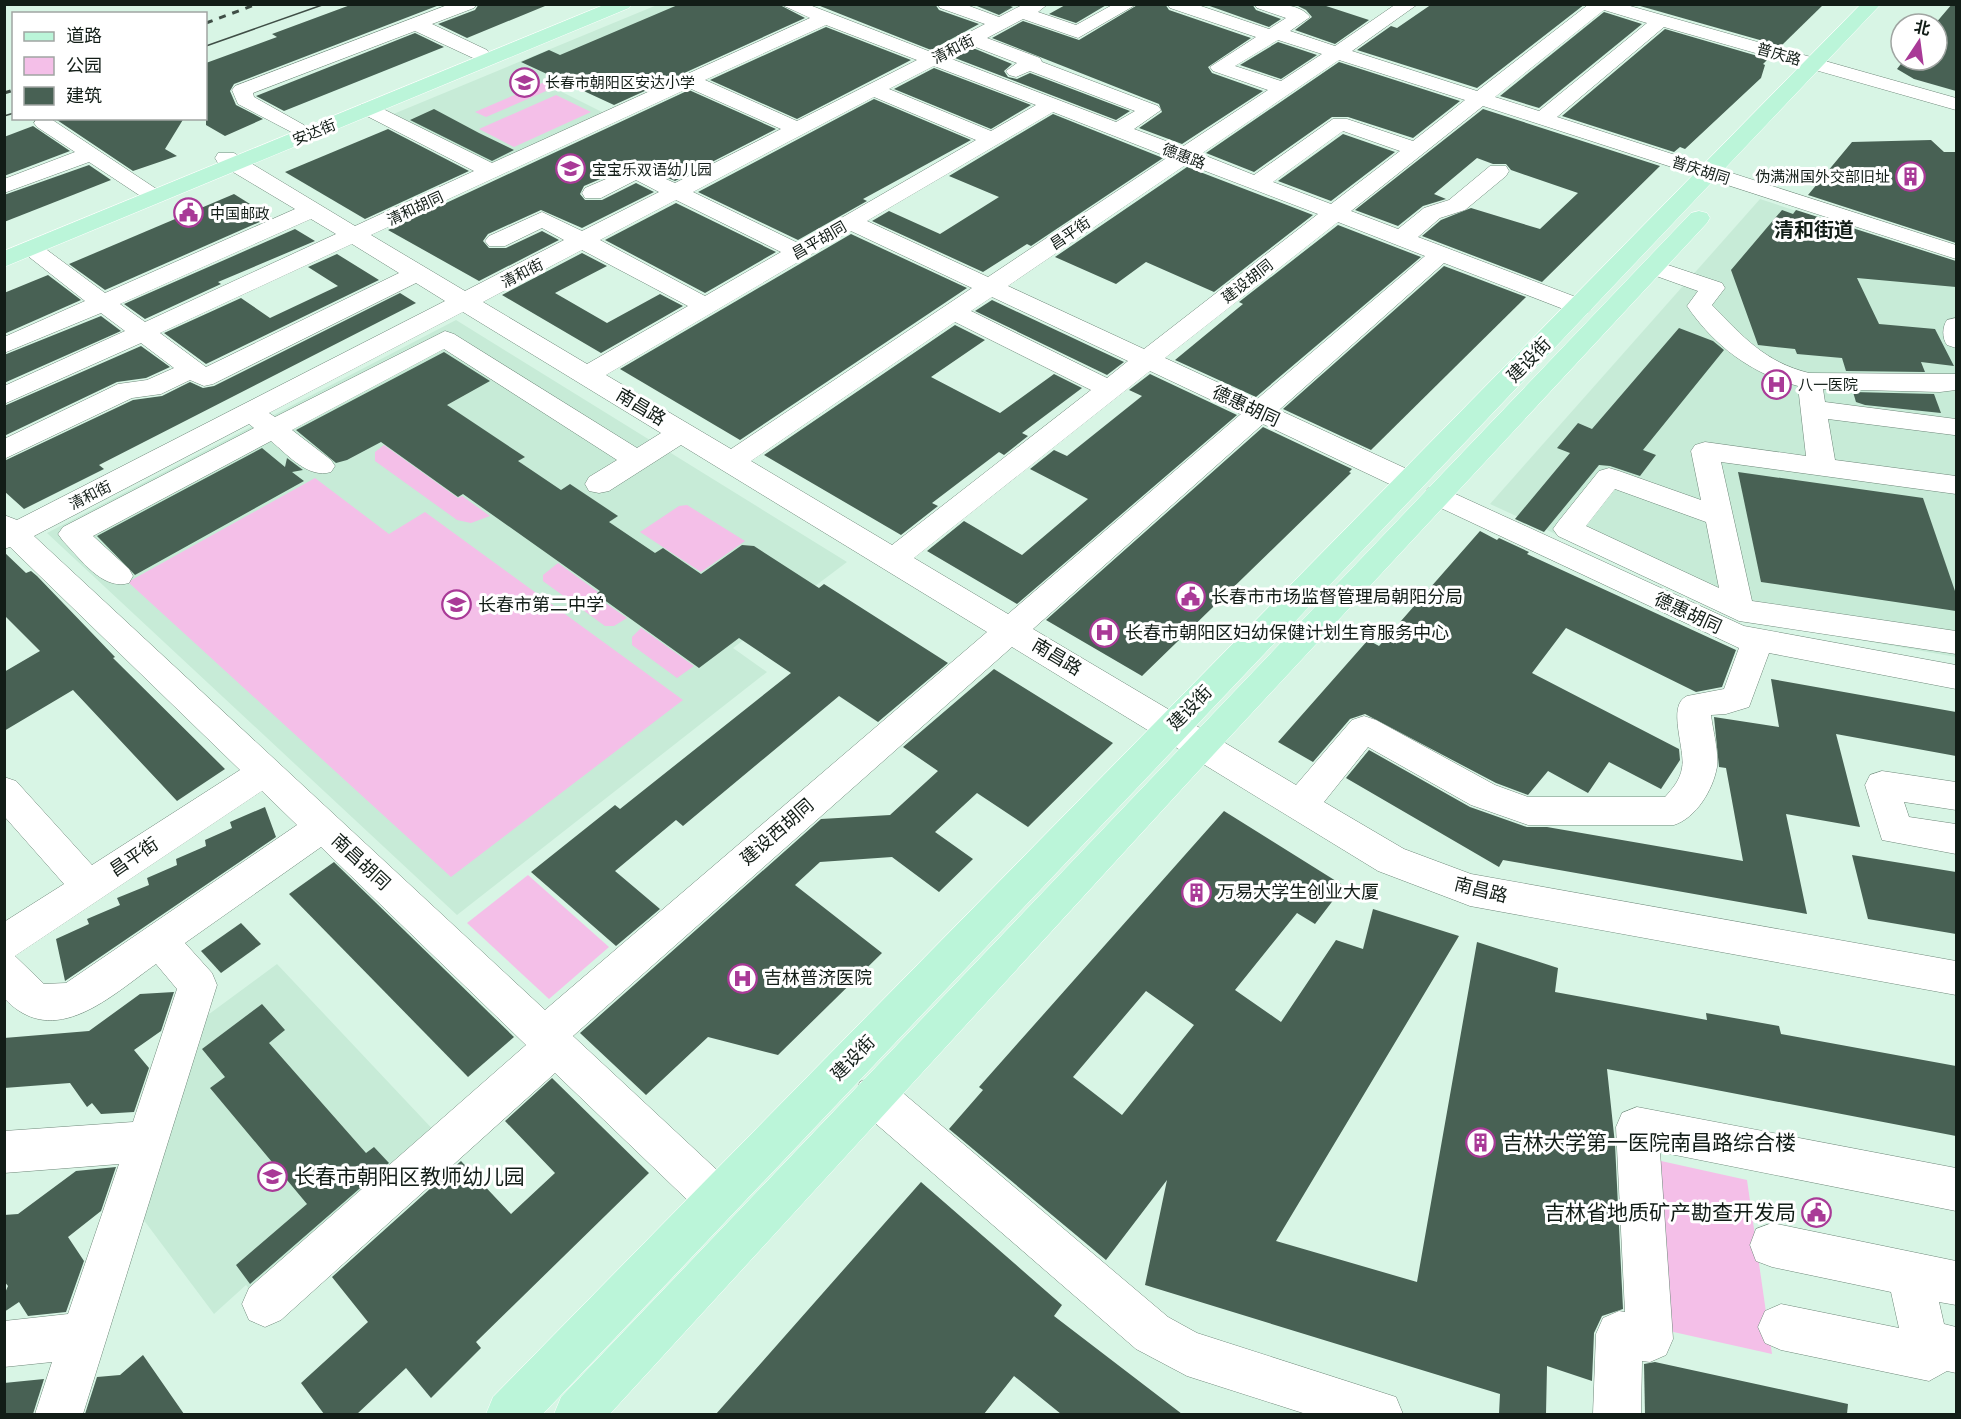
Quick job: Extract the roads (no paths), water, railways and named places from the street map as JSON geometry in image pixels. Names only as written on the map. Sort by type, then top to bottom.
[{"type":"main road","name":"安达街","points":[[4,260],[231,161],[297,129],[602,4]]},
{"type":"main road","name":"安达街","points":[[4,249],[147,190],[368,109],[623,4]]},
{"type":"main road","name":"建设街","points":[[1827,68],[1872,4]]},
{"type":"main road","name":"建设街","points":[[578,1414],[1202,745],[1580,307],[1722,177],[1827,68],[1897,4]]},
{"type":"main road","name":"建设街","points":[[510,1414],[1172,726],[1424,489],[1653,267],[1722,177]]},
{"type":"street","points":[[297,129],[245,100],[242,90],[468,4]]},
{"type":"street","name":"德惠路","points":[[789,4],[1580,307]]},
{"type":"street","points":[[946,4],[1001,24]]},
{"type":"street","points":[[1031,9],[1078,32],[1128,4]]},
{"type":"street","name":"普庆胡同","points":[[1176,4],[1338,53],[1956,252]]},
{"type":"street","points":[[1208,15],[1225,4]]},
{"type":"street","points":[[1263,4],[1302,17],[1220,67],[1284,89]]},
{"type":"street","name":"昌平街","points":[[731,462],[1409,4]]},
{"type":"street","name":"普庆路","points":[[1601,4],[1956,104]]},
{"type":"street","name":"建设胡同","points":[[893,559],[1601,4]]},
{"type":"street","name":"清和街","points":[[8,533],[250,413],[1031,9]]},
{"type":"street","name":"清和胡同","points":[[4,396],[825,18]]},
{"type":"street","points":[[1542,119],[1660,21]]},
{"type":"street","points":[[416,24],[480,54]]},
{"type":"street","points":[[972,39],[1033,62],[994,83]]},
{"type":"street","points":[[1029,64],[1151,110],[1118,130]]},
{"type":"street","points":[[690,81],[799,129]]},
{"type":"street","points":[[874,90],[993,139]]},
{"type":"street","name":"昌平胡同","points":[[587,375],[1051,105]]},
{"type":"street","points":[[368,109],[492,172]]},
{"type":"street","points":[[44,123],[147,190]]},
{"type":"street","points":[[1257,183],[1340,123],[1416,149]]},
{"type":"street","points":[[4,187],[90,154]]},
{"type":"street","name":"南昌路","points":[[231,161],[1391,860],[1470,890],[1956,978]]},
{"type":"street","points":[[1401,239],[1432,213],[1457,205],[1498,171]]},
{"type":"street","points":[[593,193],[636,172],[798,252]]},
{"type":"street","points":[[4,346],[313,210]]},
{"type":"street","points":[[497,241],[542,219],[706,306]]},
{"type":"street","name":"德惠胡同","points":[[850,222],[1725,630],[1757,642],[1956,676]]},
{"type":"street","points":[[31,249],[204,378],[418,273]]},
{"type":"street","name":"建设西胡同","points":[[265,1304],[550,1041],[1010,629],[1441,254]]},
{"type":"street","points":[[1653,267],[1713,288],[1699,306],[1743,352],[1767,367],[1809,381],[1948,383],[1955,429],[1813,409]]},
{"type":"street","points":[[953,312],[1110,389]]},
{"type":"street","points":[[1956,325],[1956,340]]},
{"type":"street","points":[[118,576],[73,534],[445,339],[637,460]]},
{"type":"street","points":[[4,450],[127,390],[152,388],[192,369]]},
{"type":"street","points":[[1809,381],[1822,467]]},
{"type":"street","points":[[250,413],[321,466]]},
{"type":"street","points":[[599,484],[682,432]]},
{"type":"street","points":[[1739,610],[1705,451],[1956,486]]},
{"type":"street","points":[[1720,517],[1610,477],[1568,529],[1739,610],[1956,643]]},
{"type":"street","name":"南昌胡同","points":[[8,533],[323,826],[717,1199]]},
{"type":"street","points":[[1300,805],[1364,729],[1483,795],[1528,812],[1674,811],[1692,789],[1700,766],[1693,707],[1700,703],[1730,702],[1737,698],[1757,642]]},
{"type":"street","name":"昌平街","points":[[4,943],[264,771]]},
{"type":"street","points":[[1956,796],[1882,785],[1895,830],[1956,839]]},
{"type":"street","points":[[4,791],[89,887]]},
{"type":"street","points":[[4,969],[25,995],[38,1003],[55,1004],[75,999],[323,826]]},
{"type":"street","points":[[59,1414],[198,986],[159,941]]},
{"type":"street","points":[[875,1096],[1152,1333],[1187,1353],[1378,1414]]},
{"type":"street","points":[[1617,1414],[1619,1334],[1650,1340],[1636,1128],[1956,1190]]},
{"type":"street","points":[[4,1152],[148,1141]]},
{"type":"street","points":[[1772,1245],[1956,1283]]},
{"type":"street","points":[[1781,1327],[1929,1358],[1941,1347],[1909,1273]]},
{"type":"street","points":[[4,1344],[85,1336]]},
{"type":"tram line","points":[[207,46],[325,4]]},
{"type":"tram line","points":[[4,116],[12,114]]},
{"type":"railway","points":[[207,23],[257,4]]},
{"type":"railway","points":[[4,93],[12,91]]},
{"type":"place","name":"长春市朝阳区安达小学","points":[[524,82]]},
{"type":"place","name":"宝宝乐双语幼儿园","points":[[571,169]]},
{"type":"place","name":"伪满洲国外交部旧址","points":[[1911,176]]},
{"type":"place","name":"中国邮政","points":[[189,213]]},
{"type":"place","name":"八一医院","points":[[1777,384]]},
{"type":"place","name":"长春市市场监督管理局朝阳分局","points":[[1190,597]]},
{"type":"place","name":"长春市第二中学","points":[[457,605]]},
{"type":"place","name":"长春市朝阳区妇幼保健计划生育服务中心","points":[[1104,633]]},
{"type":"place","name":"万易大学生创业大厦","points":[[1196,892]]},
{"type":"place","name":"吉林普济医院","points":[[743,978]]},
{"type":"place","name":"吉林大学第一医院南昌路综合楼","points":[[1481,1142]]},
{"type":"place","name":"长春市朝阳区教师幼儿园","points":[[273,1176]]},
{"type":"place","name":"吉林省地质矿产勘查开发局","points":[[1817,1212]]},
{"type":"district","name":"清和街道","points":[[1814,230]]}]
